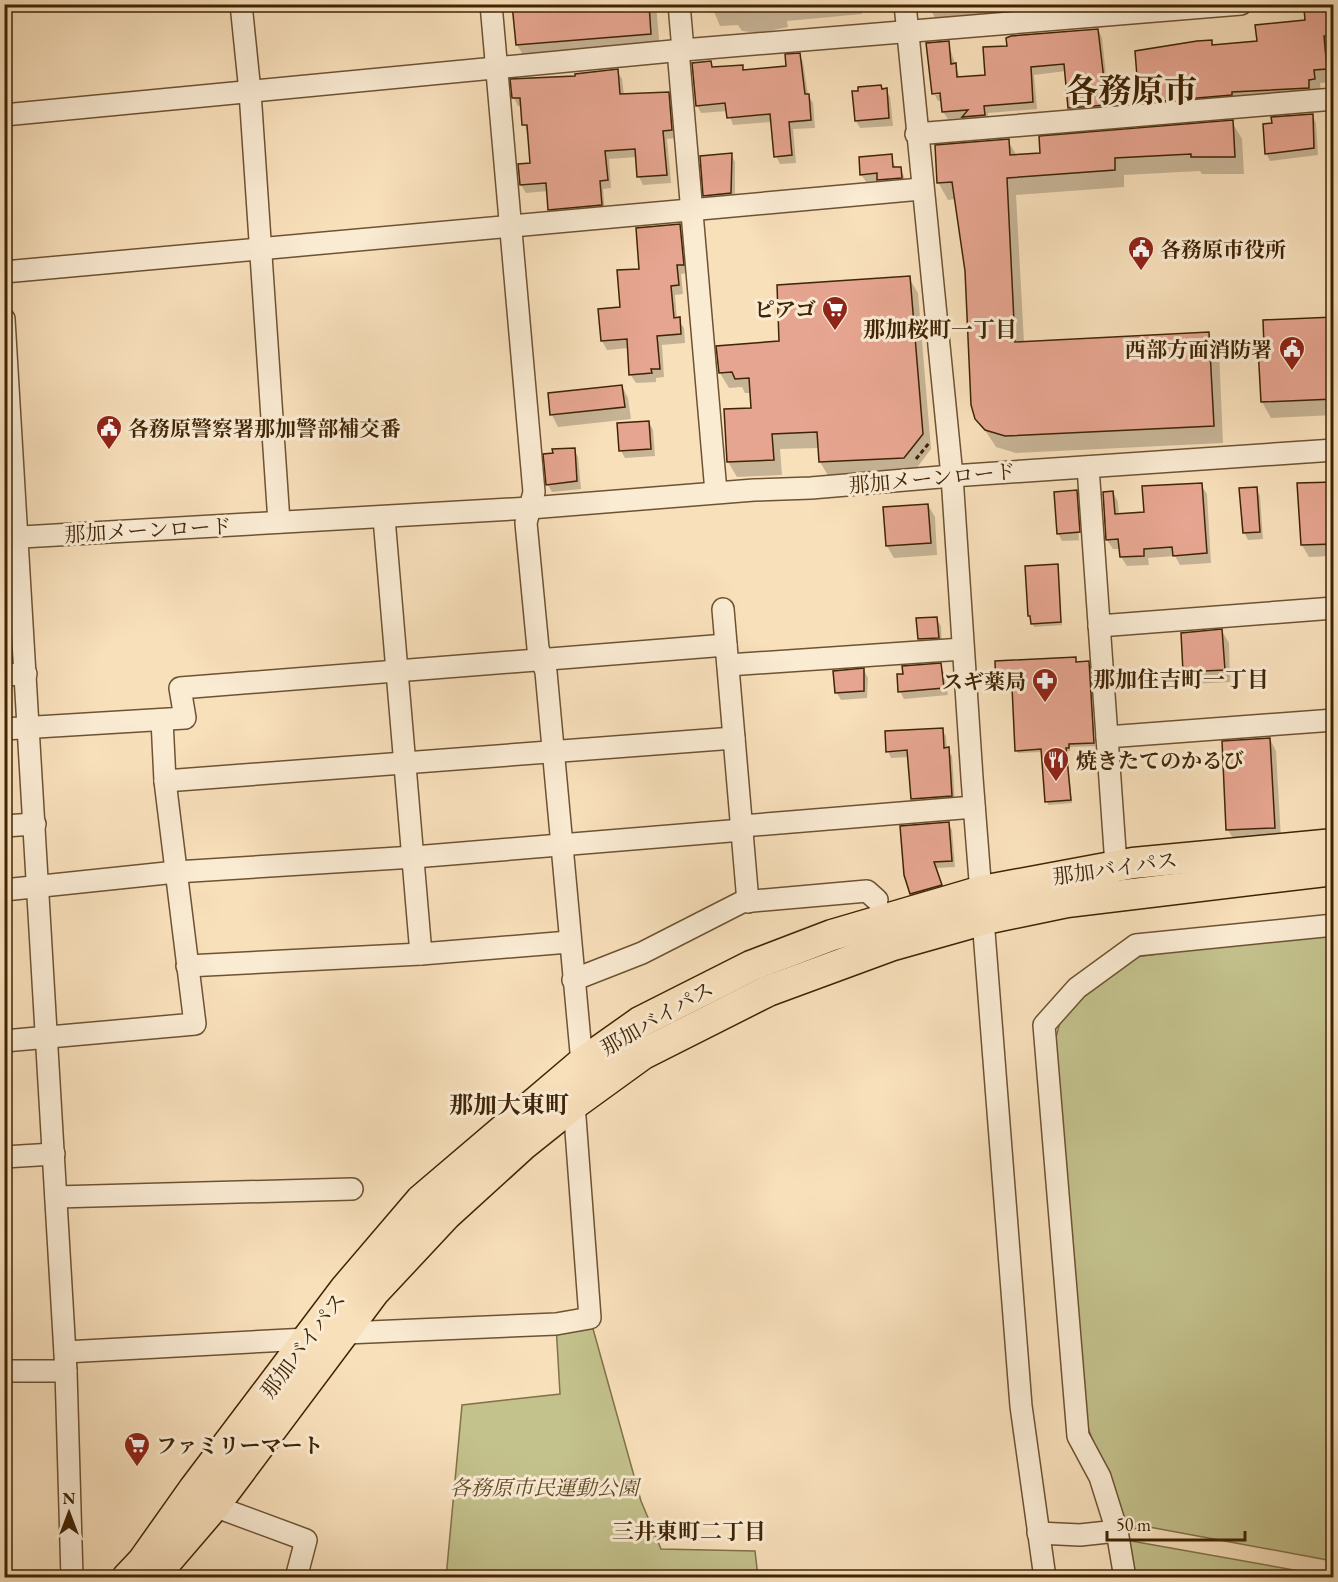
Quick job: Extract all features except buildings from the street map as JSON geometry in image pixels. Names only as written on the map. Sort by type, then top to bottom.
[{"type":"highway","name":"那加バイパス","points":[[127,1578],[143,1561],[194,1489],[345,1289],[421,1200],[582,1062],[640,1022],[751,966],[832,934],[983,905],[1116,865],[1334,844]]},
{"type":"highway","name":"那加バイパス","points":[[153,1578],[214,1506],[346,1333],[374,1292],[446,1215],[574,1104],[643,1054],[768,991],[893,945],[983,905],[1067,902],[1334,870]]},
{"type":"street","points":[[241,4],[250,92],[279,522]]},
{"type":"street","points":[[346,1333],[556,1324],[590,1318],[574,1104],[582,1062],[546,672],[538,648],[526,523],[534,492],[491,4]]},
{"type":"street","points":[[679,4],[716,492]]},
{"type":"street","points":[[904,4],[921,189],[952,476],[974,807],[1022,1406],[1046,1578]]},
{"type":"street","points":[[4,115],[681,50],[1240,4]]},
{"type":"street","points":[[916,134],[1334,99]]},
{"type":"street","points":[[4,272],[921,189]]},
{"type":"street","points":[[4,319],[13,612],[26,674],[66,1361],[72,1578]]},
{"type":"street","name":"那加メーンロード","points":[[11,538],[384,518],[716,492],[811,488],[1334,450]]},
{"type":"street","points":[[1088,467],[1116,865]]},
{"type":"street","points":[[384,518],[421,954]]},
{"type":"street","points":[[1099,626],[1334,608]]},
{"type":"street","points":[[723,609],[748,902]]},
{"type":"street","points":[[4,729],[185,718],[180,688],[542,661],[963,649]]},
{"type":"street","points":[[4,675],[26,674]]},
{"type":"street","points":[[4,1041],[195,1024],[165,781],[162,720]]},
{"type":"street","points":[[1107,737],[1334,720]]},
{"type":"street","points":[[165,781],[734,738]]},
{"type":"street","points":[[4,890],[176,872],[414,857],[974,807]]},
{"type":"street","points":[[4,826],[34,824]]},
{"type":"street","points":[[573,980],[642,953],[748,902],[867,891],[877,900]]},
{"type":"street","points":[[1125,1578],[1117,1531],[1100,1477],[1078,1436],[1044,1025],[1077,988],[1136,945],[1334,925]]},
{"type":"street","points":[[188,966],[421,954],[570,942]]},
{"type":"street","points":[[4,1157],[54,1154]]},
{"type":"street","points":[[56,1197],[352,1189]]},
{"type":"street","points":[[4,1371],[66,1361],[307,1339]]},
{"type":"street","points":[[214,1506],[306,1540],[296,1578]]},
{"type":"street","points":[[1038,1533],[1080,1535],[1117,1531]]},
{"type":"green space","points":[[1333,930],[1333,1561],[1149,1527],[1126,1530],[1084,1417],[1054,1045],[1061,1018],[1098,967],[1136,957]]},
{"type":"green space","name":"各務原市民運動公園","points":[[590,1318],[641,1501],[661,1549],[755,1551],[758,1577],[446,1578],[462,1405],[560,1394],[556,1324]]},
{"type":"green space","points":[[1124,1539],[1137,1542],[1333,1577],[1134,1577]]},
{"type":"place","name":"各務原市役所","points":[[1141,272]]},
{"type":"place","name":"ピアゴ","points":[[835,332]]},
{"type":"place","name":"西部方面消防署","points":[[1292,372]]},
{"type":"place","name":"各務原警察署那加警部補交番","points":[[109,451]]},
{"type":"place","name":"スギ薬局","points":[[1045,704]]},
{"type":"place","name":"焼きたてのかるび","points":[[1056,783]]},
{"type":"place","name":"ファミリーマート","points":[[137,1468]]},
{"type":"district","name":"各務原市","points":[[1131,90]]},
{"type":"district","name":"那加桜町一丁目","points":[[940,329]]},
{"type":"district","name":"那加住吉町一丁目","points":[[1181,679]]},
{"type":"district","name":"那加大東町","points":[[509,1104]]},
{"type":"district","name":"三井東町二丁目","points":[[689,1531]]}]
